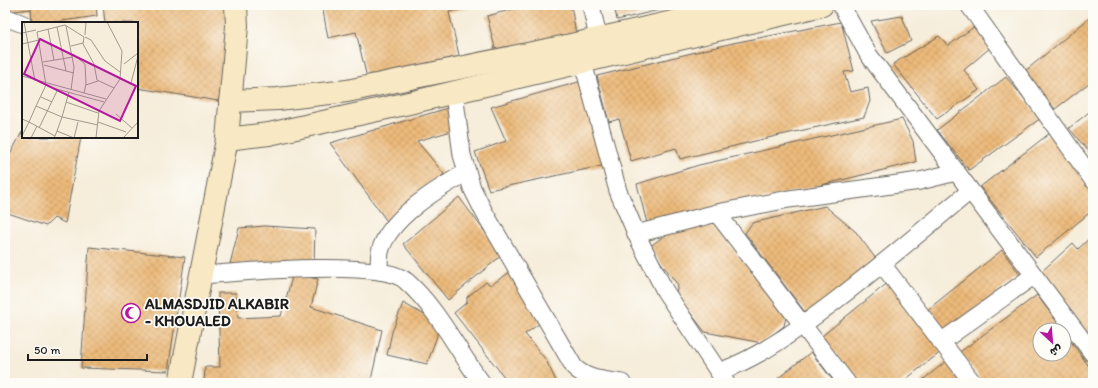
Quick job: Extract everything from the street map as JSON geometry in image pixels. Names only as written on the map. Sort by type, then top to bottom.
[{"type":"street","points":[[180,383],[227,139],[237,26],[236,5]]},
{"type":"street","points":[[591,5],[598,38]]},
{"type":"street","points":[[230,101],[278,99],[347,91],[598,38],[711,9],[747,5]]},
{"type":"street","points":[[227,139],[269,134],[454,93],[822,5]]},
{"type":"street","points":[[840,5],[868,54],[1093,354]]},
{"type":"street","points":[[970,5],[1093,180]]},
{"type":"street","points":[[5,17],[22,24]]},
{"type":"street","points":[[583,63],[618,191],[636,234],[665,290],[722,378],[738,365],[771,347],[803,325],[882,264],[970,191]]},
{"type":"street","points":[[454,93],[462,154],[472,188],[484,212],[574,367],[584,375],[595,379],[622,383]]},
{"type":"street","points":[[379,271],[380,252],[395,225],[438,189],[467,172]]},
{"type":"street","points":[[636,234],[717,213],[789,198],[920,181],[956,172]]},
{"type":"street","points":[[717,213],[847,383]]},
{"type":"street","points":[[882,264],[973,383]]},
{"type":"street","points":[[202,275],[294,269],[379,271],[394,274],[405,280],[418,293],[482,383]]},
{"type":"street","points":[[941,342],[1033,276]]},
{"type":"building","points":[[5,5],[96,5],[97,16],[55,22],[32,22],[31,9],[14,11],[5,10]]},
{"type":"building","points":[[103,5],[231,5],[225,102],[138,88],[138,22],[105,22]]},
{"type":"building","points":[[322,5],[477,6],[449,12],[460,59],[367,78],[356,32],[328,38]]},
{"type":"building","points":[[521,5],[571,5],[576,34],[496,52],[487,16],[522,7]]},
{"type":"building","points":[[614,5],[675,5],[676,6],[617,20]]},
{"type":"building","points":[[1093,15],[1093,80],[1055,109],[1024,72]]},
{"type":"building","points":[[902,16],[911,41],[887,53],[871,21]]},
{"type":"building","points":[[841,22],[854,71],[844,72],[850,92],[868,88],[870,101],[864,117],[680,159],[676,148],[631,161],[619,119],[609,122],[597,76],[733,43]]},
{"type":"building","points":[[975,26],[991,47],[964,70],[979,90],[937,119],[893,64],[939,36],[948,46]]},
{"type":"building","points":[[1006,77],[1041,118],[969,170],[937,130]]},
{"type":"building","points":[[582,81],[606,165],[489,190],[475,152],[506,141],[491,107]]},
{"type":"building","points":[[448,108],[455,130],[417,141],[444,174],[389,224],[330,143]]},
{"type":"building","points":[[1093,109],[1093,157],[1069,128]]},
{"type":"building","points":[[902,119],[913,141],[916,162],[648,227],[637,184],[699,165]]},
{"type":"building","points":[[22,132],[22,138],[81,138],[65,223],[54,218],[46,226],[5,212],[5,164]]},
{"type":"building","points":[[1050,133],[1093,192],[1093,210],[1036,257],[980,187]]},
{"type":"building","points":[[459,197],[502,255],[448,300],[403,244]]},
{"type":"building","points":[[825,206],[856,232],[879,263],[808,316],[745,233],[752,223]]},
{"type":"building","points":[[711,220],[786,317],[784,326],[762,343],[705,332],[676,294],[678,285],[649,247],[667,234]]},
{"type":"building","points":[[265,226],[315,229],[314,264],[230,264],[239,228]]},
{"type":"building","points":[[1093,235],[1093,342],[1041,272],[1073,243],[1078,249]]},
{"type":"building","name":"ALMASDJID ALKABIR - KHOUALED","points":[[89,247],[185,257],[168,371],[81,368]]},
{"type":"building","points":[[1002,250],[1020,275],[946,334],[926,311]]},
{"type":"building","points":[[510,272],[543,321],[525,334],[546,360],[557,383],[497,383],[505,378],[454,313],[467,302],[467,297],[486,282],[491,285]]},
{"type":"building","points":[[293,274],[318,279],[311,307],[382,330],[371,380],[379,383],[204,383],[205,367],[220,367],[218,293],[236,293],[238,318],[281,316]]},
{"type":"building","points":[[890,281],[942,351],[901,383],[857,383],[822,336]]},
{"type":"building","points":[[1037,295],[1057,322],[1032,322],[1032,362],[1072,362],[1072,343],[1093,372],[1093,383],[984,383],[960,352]]},
{"type":"building","points":[[403,303],[435,321],[437,336],[427,364],[387,355],[392,332]]},
{"type":"building","points":[[811,352],[835,383],[772,383]]},
{"type":"building","points":[[949,359],[967,383],[919,383]]},
{"type":"place","name":"ALMASDJID ALKABIR - KHOUALED","points":[[131,313]]}]
